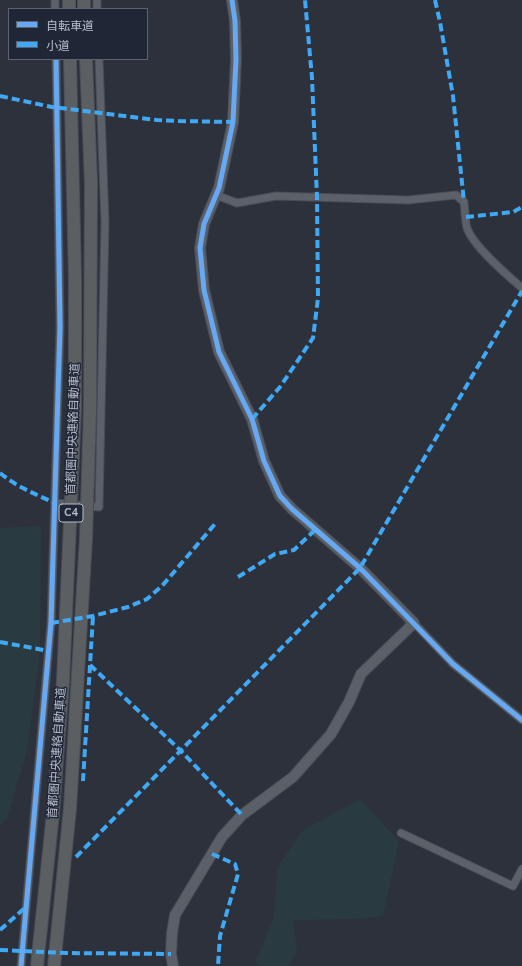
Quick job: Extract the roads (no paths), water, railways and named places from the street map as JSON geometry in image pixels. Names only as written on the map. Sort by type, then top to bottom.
[{"type":"highway","name":"首都圏中央連絡自動車道","points":[[37,966],[53,813],[62,688],[75,409],[75,279],[70,60]]},
{"type":"highway","name":"首都圏中央連絡自動車道","points":[[54,966],[60,920],[70,808],[86,538],[90,424],[91,183],[86,60]]},
{"type":"street","points":[[232,0],[236,59],[233,122],[219,188],[204,224],[200,248],[204,290],[219,352],[252,419],[264,461],[280,496],[292,509],[360,568],[453,664],[522,720]]},
{"type":"street","points":[[21,966],[49,651],[55,502],[60,327],[56,60]]},
{"type":"street","points":[[55,502],[99,506],[104,222],[99,60]]},
{"type":"street","points":[[216,195],[237,203],[276,196],[408,200],[456,195],[464,202],[467,228],[479,247],[507,276],[522,288]]},
{"type":"street","points":[[173,966],[171,954],[175,915],[222,837],[242,815],[293,777],[331,734],[349,702],[361,674],[414,623]]},
{"type":"street","points":[[401,833],[513,886],[522,869]]}]
